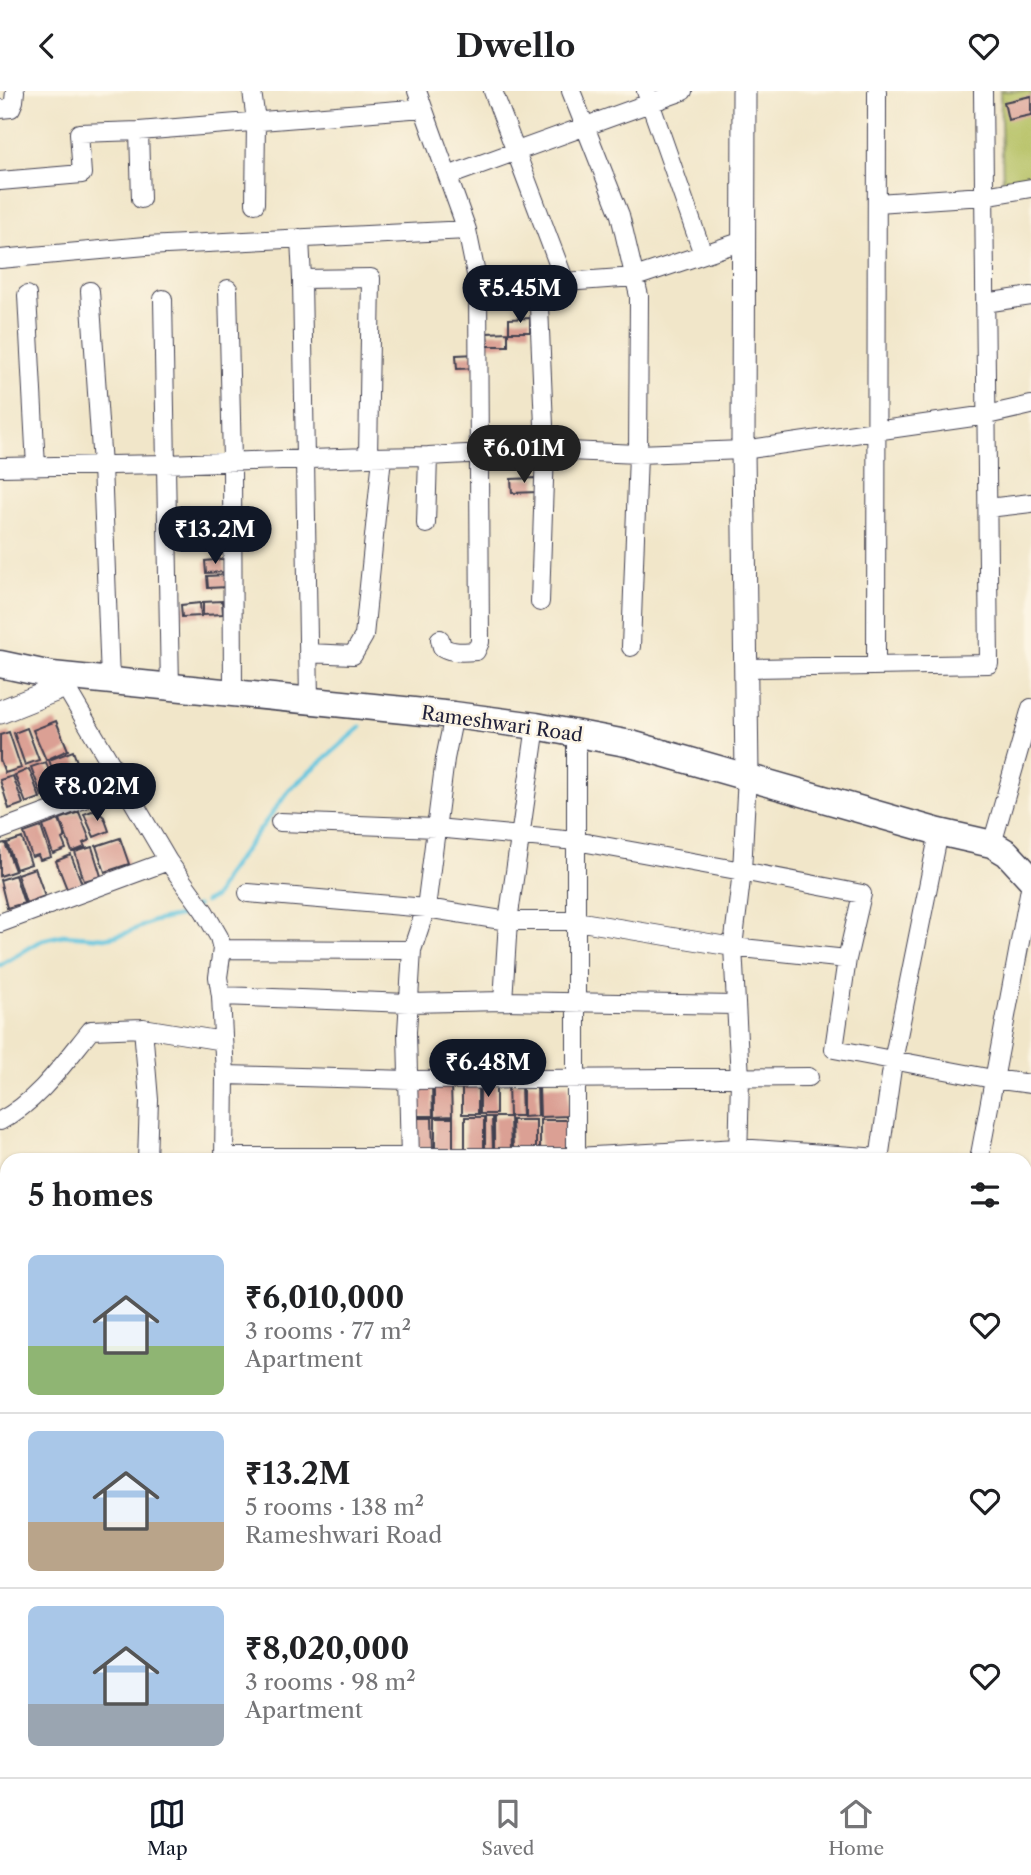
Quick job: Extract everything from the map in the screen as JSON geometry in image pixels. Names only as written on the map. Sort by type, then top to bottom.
[{"type":"main road","name":"Rameshwari Road","points":[[0,664],[70,682],[110,680],[454,715],[536,726],[631,744],[939,832],[1010,849]]},
{"type":"main road","points":[[1010,849],[1031,881]]},
{"type":"street","points":[[0,109],[10,107],[15,91]]},
{"type":"street","points":[[252,91],[256,121],[255,204]]},
{"type":"street","points":[[493,91],[565,282]]},
{"type":"street","points":[[571,91],[620,215],[639,296],[638,454],[631,647]]},
{"type":"street","points":[[448,176],[585,126],[648,97],[683,91]]},
{"type":"street","points":[[738,1153],[740,1078],[733,947],[742,871],[747,775],[743,450],[744,91]]},
{"type":"street","points":[[876,666],[877,91]]},
{"type":"street","points":[[747,668],[989,664],[983,91]]},
{"type":"street","points":[[648,97],[703,254]]},
{"type":"street","points":[[0,181],[82,174],[79,133],[256,121],[420,99],[467,230],[478,284],[480,642],[476,651],[461,652],[448,651],[442,647],[440,639]]},
{"type":"street","points":[[139,131],[141,199]]},
{"type":"street","points":[[877,203],[984,196],[1031,188]]},
{"type":"street","points":[[0,259],[92,250],[467,230]]},
{"type":"street","points":[[300,238],[309,700]]},
{"type":"street","points":[[540,602],[545,450],[538,282],[635,277],[743,241]]},
{"type":"street","points":[[302,279],[372,278],[375,457],[364,636],[353,655],[308,653]]},
{"type":"street","points":[[228,289],[233,693]]},
{"type":"street","points":[[90,291],[102,465],[110,680]]},
{"type":"street","points":[[27,295],[36,467]]},
{"type":"street","points":[[985,303],[1031,296]]},
{"type":"street","points":[[163,299],[170,688]]},
{"type":"street","points":[[0,467],[428,456],[545,450],[638,454],[743,450],[986,415],[1031,405]]},
{"type":"street","points":[[426,524],[428,456]]},
{"type":"street","points":[[988,507],[1031,503]]},
{"type":"street","points":[[0,712],[70,682],[122,785],[167,861],[200,905],[219,937],[222,949],[218,977],[225,1075],[224,1153]]},
{"type":"street","points":[[1010,849],[1031,708]]},
{"type":"street","points":[[410,1153],[407,1033],[412,950],[426,908],[445,759],[454,715]]},
{"type":"street","points":[[503,1001],[508,921],[536,726]]},
{"type":"street","points":[[576,734],[576,1153]]},
{"type":"street","points":[[0,830],[122,785]]},
{"type":"street","points":[[280,821],[436,828],[576,841],[862,894],[847,959],[834,1049],[1031,1084]]},
{"type":"street","points":[[880,1153],[893,1061],[939,832]]},
{"type":"street","points":[[0,923],[167,861]]},
{"type":"street","points":[[980,1153],[1031,881]]},
{"type":"street","points":[[248,893],[426,908],[508,921],[576,921],[733,947],[847,959]]},
{"type":"street","points":[[222,949],[412,950]]},
{"type":"street","points":[[221,996],[409,1003],[503,1001],[735,1005]]},
{"type":"street","points":[[0,1121],[19,1111],[44,1087],[91,1030],[143,1028],[223,1041]]},
{"type":"street","points":[[143,1028],[149,1100],[147,1153]]},
{"type":"street","points":[[225,1075],[409,1080],[809,1077]]},
{"type":"green space","points":[[1000,91],[1031,91],[1031,178],[1003,183]]},
{"type":"building","points":[[1031,96],[1031,115],[1008,120],[1004,102]]},
{"type":"building","points":[[508,284],[509,298],[488,299],[487,285]]},
{"type":"building","points":[[532,287],[532,301],[512,301],[511,288]]},
{"type":"building","points":[[530,318],[530,332],[509,332],[509,319]]},
{"type":"building","points":[[508,332],[508,346],[488,346],[487,333]]},
{"type":"building","points":[[477,354],[478,368],[457,369],[456,355]]},
{"type":"building","points":[[536,478],[537,492],[512,493],[511,479]]},
{"type":"building","points":[[224,559],[225,572],[206,573],[205,561]]},
{"type":"building","points":[[226,575],[227,587],[208,588],[207,576]]},
{"type":"building","points":[[222,601],[223,614],[203,615],[203,602]]},
{"type":"building","points":[[200,603],[201,616],[182,617],[181,605]]},
{"type":"building","points":[[56,721],[68,750],[46,760],[33,730]]},
{"type":"building","points":[[27,728],[39,760],[25,765],[14,733]]},
{"type":"building","points":[[9,732],[21,768],[5,773],[0,760],[0,735]]},
{"type":"building","points":[[73,751],[80,770],[56,779],[49,760]]},
{"type":"building","points":[[46,762],[56,791],[42,796],[31,767]]},
{"type":"building","points":[[29,769],[40,798],[26,803],[15,775]]},
{"type":"building","points":[[13,776],[23,804],[9,809],[0,780]]},
{"type":"building","points":[[92,811],[104,817],[109,831],[94,837],[84,814]]},
{"type":"building","points":[[79,812],[90,840],[83,843],[85,847],[72,852],[60,819]]},
{"type":"building","points":[[59,820],[66,849],[53,854],[43,826]]},
{"type":"building","points":[[41,827],[51,857],[40,860],[38,855],[32,857],[24,833]]},
{"type":"building","points":[[22,838],[31,864],[16,869],[7,843]]},
{"type":"building","points":[[120,838],[129,864],[105,872],[96,846]]},
{"type":"building","points":[[5,843],[15,871],[0,876],[0,844]]},
{"type":"building","points":[[92,847],[101,876],[84,881],[75,852]]},
{"type":"building","points":[[71,855],[82,884],[67,889],[56,861]]},
{"type":"building","points":[[35,868],[45,896],[26,903],[17,874]]},
{"type":"building","points":[[15,875],[24,903],[7,908],[0,880]]},
{"type":"building","points":[[508,1083],[521,1083],[522,1116],[509,1116]]},
{"type":"building","points":[[523,1084],[537,1084],[538,1116],[523,1117]]},
{"type":"building","points":[[451,1085],[452,1116],[434,1117],[434,1086]]},
{"type":"building","points":[[480,1085],[496,1085],[496,1114],[480,1114]]},
{"type":"building","points":[[539,1085],[568,1085],[569,1116],[540,1117]]},
{"type":"building","points":[[432,1086],[433,1116],[416,1116],[415,1087]]},
{"type":"building","points":[[462,1086],[478,1086],[478,1114],[462,1114]]},
{"type":"building","points":[[465,1117],[484,1117],[484,1151],[465,1151]]},
{"type":"building","points":[[485,1117],[492,1117],[493,1150],[485,1150]]},
{"type":"building","points":[[494,1117],[510,1117],[511,1151],[494,1151]]},
{"type":"building","points":[[417,1118],[432,1118],[433,1149],[418,1149]]},
{"type":"building","points":[[435,1118],[453,1118],[453,1151],[435,1152]]},
{"type":"building","points":[[512,1120],[536,1120],[536,1149],[513,1149]]},
{"type":"building","points":[[540,1120],[567,1120],[567,1150],[540,1150]]},
{"type":"waterway","points":[[205,902],[215,897],[224,878],[290,789],[361,727]]},
{"type":"waterway","points":[[0,965],[42,940],[63,935],[105,938],[124,934],[154,921],[179,916],[197,906]]}]
